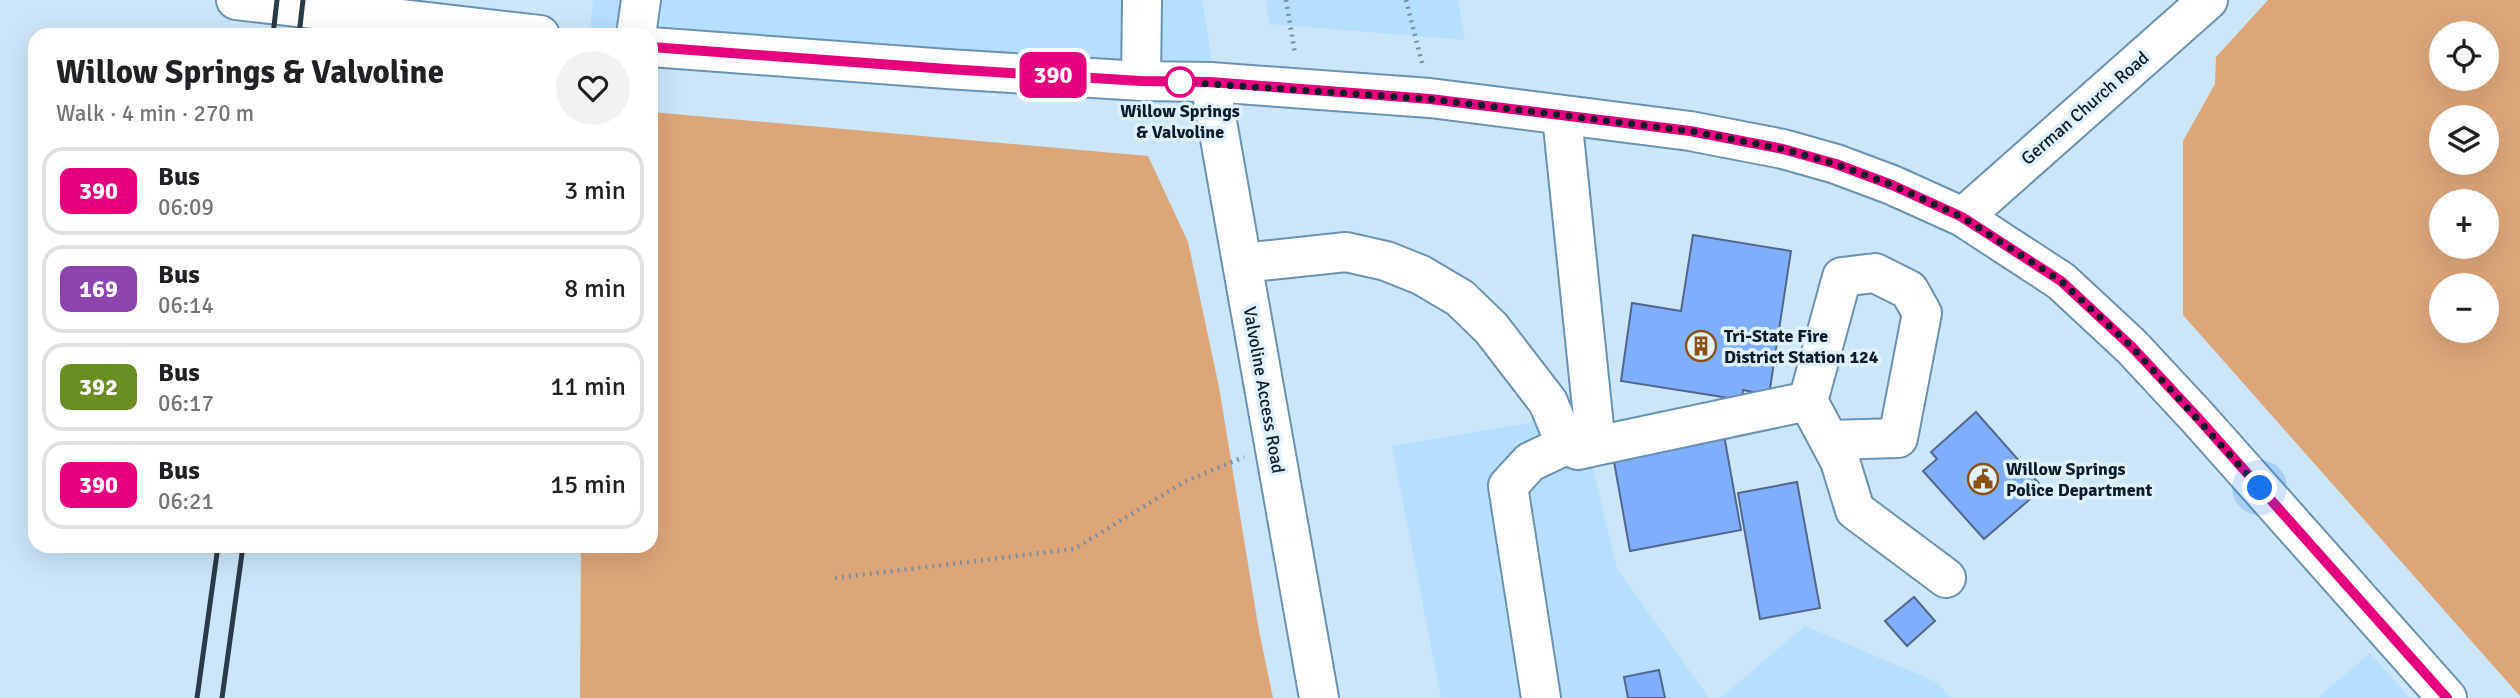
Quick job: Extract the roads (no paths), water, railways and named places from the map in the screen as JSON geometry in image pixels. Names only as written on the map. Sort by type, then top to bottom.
[{"type":"main road","points":[[236,0],[479,28]]},
{"type":"main road","points":[[637,28],[641,0]]},
{"type":"main road","points":[[1141,81],[1142,0]]},
{"type":"main road","name":"German Church Road","points":[[1962,217],[2208,0]]},
{"type":"main road","points":[[658,47],[1141,81],[1210,82],[1430,99],[1690,131],[1783,149],[1836,164],[1892,185],[1962,217],[2061,281],[2132,347],[2198,418],[2447,698]]},
{"type":"main road","name":"Valvoline Access Road","points":[[1210,82],[1319,698]]},
{"type":"main road","points":[[1563,116],[1581,445]]},
{"type":"main road","points":[[1242,263],[1346,251],[1386,261],[1421,275],[1461,298],[1491,328],[1581,445]]},
{"type":"main road","points":[[1829,440],[1898,438],[1923,313],[1909,290],[1875,273],[1843,277],[1808,401],[1840,461],[1855,510],[1946,578]]},
{"type":"main road","points":[[1541,698],[1508,486],[1530,462],[1581,445],[1808,401]]},
{"type":"railway","points":[[274,28],[277,0]]},
{"type":"railway","points":[[300,28],[303,0]]},
{"type":"railway","points":[[197,698],[217,553]]},
{"type":"railway","points":[[222,698],[242,553]]},
{"type":"place","name":"Willow Springs & Valvoline","points":[[1180,82]]},
{"type":"place","name":"Tri-State Fire District Station 124","points":[[1701,346]]},
{"type":"place","name":"Willow Springs Police Department","points":[[1983,479]]}]
